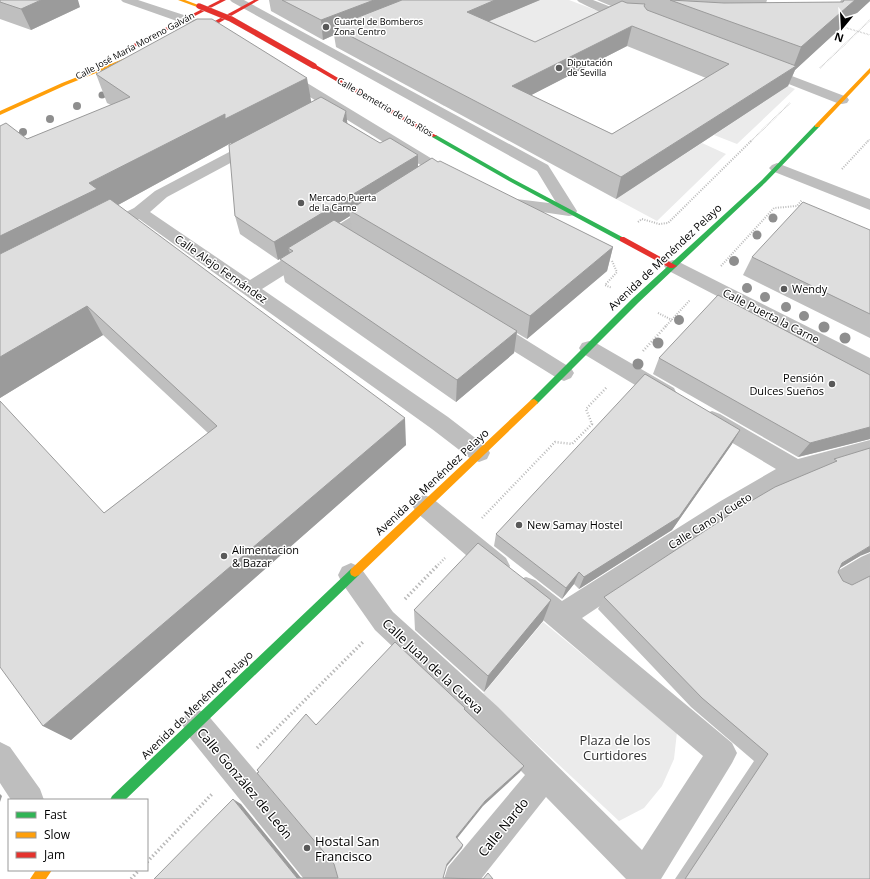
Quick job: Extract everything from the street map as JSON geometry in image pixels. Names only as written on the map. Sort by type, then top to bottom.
[{"type":"main road","name":"Calle Demetrio de los Ríos","points":[[180,0],[203,7],[232,19],[511,180],[672,266]]},
{"type":"main road","name":"Calle José María Moreno Galván","points":[[64,84],[184,19],[203,7],[224,0]]},
{"type":"main road","name":"Calle José María Moreno Galván","points":[[182,37],[229,16],[247,2]]},
{"type":"main road","name":"Calle José María Moreno Galván","points":[[0,113],[64,84],[149,50]]},
{"type":"main road","points":[[777,168],[870,70]]},
{"type":"main road","name":"Avenida de Menéndez Pelayo","points":[[117,799],[564,373],[672,266],[777,168]]},
{"type":"main road","points":[[36,879],[44,871]]},
{"type":"street","points":[[127,0],[184,19],[232,42]]},
{"type":"street","points":[[583,0],[627,18],[642,21]]},
{"type":"street","points":[[247,2],[320,46],[338,54],[543,168],[569,212]]},
{"type":"street","points":[[320,46],[335,41]]},
{"type":"street","points":[[752,65],[842,100]]},
{"type":"street","points":[[271,67],[437,170],[464,184]]},
{"type":"street","points":[[314,113],[330,104]]},
{"type":"street","points":[[112,227],[140,212],[161,194],[272,135]]},
{"type":"street","points":[[777,168],[870,205]]},
{"type":"street","points":[[423,180],[437,170]]},
{"type":"street","name":"Calle Demetrio de los Ríos","points":[[492,198],[498,201],[569,212]]},
{"type":"street","points":[[249,289],[344,238],[390,200]]},
{"type":"street","name":"Calle Alejo Fernández","points":[[140,212],[440,423],[479,453]]},
{"type":"street","name":"Calle Puerta la Carne","points":[[672,266],[870,367]]},
{"type":"street","points":[[477,320],[564,373]]},
{"type":"street","points":[[589,348],[796,469]]},
{"type":"street","name":"Calle Cano y Cueto","points":[[561,617],[726,509],[796,469],[870,449]]},
{"type":"street","points":[[424,505],[463,539],[561,617],[722,753],[646,877],[545,774]]},
{"type":"street","points":[[838,584],[870,565]]},
{"type":"street","name":"Calle Juan de la Cueva","points":[[351,575],[384,621],[488,717],[545,774]]},
{"type":"street","name":"Calle González de León","points":[[196,723],[324,879]]},
{"type":"street","points":[[0,757],[28,799]]},
{"type":"street","name":"Calle Nardo","points":[[460,879],[545,774]]},
{"type":"path","points":[[637,222],[642,219],[659,224],[668,223],[802,90],[803,85],[870,20]]},
{"type":"path","points":[[837,26],[870,35]]},
{"type":"path","points":[[840,172],[870,139]]},
{"type":"path","points":[[719,268],[774,208],[797,206]]},
{"type":"path","points":[[639,355],[692,298]]},
{"type":"path","points":[[481,519],[555,442],[572,444],[592,424],[586,409],[612,383]]},
{"type":"path","points":[[403,601],[451,552]]},
{"type":"path","points":[[254,752],[366,639]]},
{"type":"path","points":[[148,861],[214,792]]},
{"type":"path","points":[[130,879],[138,871]]},
{"type":"green space","points":[[540,0],[569,0],[619,19],[444,106],[425,95],[514,54],[466,31]]},
{"type":"green space","points":[[788,86],[795,89],[737,144],[714,135]]},
{"type":"green space","points":[[702,143],[726,154],[657,221],[616,199]]},
{"type":"green space","name":"Plaza de los Curtidores","points":[[543,622],[677,732],[674,759],[662,786],[644,808],[619,821],[483,694]]},
{"type":"building","points":[[0,0],[41,0],[21,9],[0,2]]},
{"type":"building","points":[[282,0],[374,0],[321,20]]},
{"type":"building","points":[[402,0],[495,0],[467,12],[535,42],[622,1],[627,3],[645,4],[644,6],[647,10],[796,66],[621,177],[333,27]],"holes":[[[632,26],[729,64],[612,134],[512,86]]]},
{"type":"building","points":[[670,0],[724,3],[843,2],[844,0],[855,0],[801,47]]},
{"type":"building","points":[[197,19],[212,19],[307,78],[225,119],[225,114],[89,183],[97,189],[0,236],[0,126],[6,123],[27,139],[130,97],[96,74]]},
{"type":"building","name":"Mercado Puerta de la Carne","points":[[321,97],[346,111],[343,121],[380,143],[390,138],[418,155],[274,242],[235,216],[229,145]]},
{"type":"building","points":[[432,158],[613,247],[530,316],[349,210]]},
{"type":"building","points":[[110,199],[405,418],[43,726],[0,667],[0,401],[104,513],[217,426],[87,306],[0,357],[0,254]]},
{"type":"building","points":[[803,202],[870,230],[870,314],[752,257]]},
{"type":"building","points":[[334,220],[517,331],[457,380],[280,259],[293,251],[288,248]]},
{"type":"building","points":[[718,295],[870,375],[870,427],[810,443],[659,358]]},
{"type":"building","points":[[645,374],[740,430],[679,517],[584,577],[579,572],[566,588],[496,534]]},
{"type":"building","points":[[870,448],[870,546],[842,563],[838,572],[843,581],[852,585],[870,576],[870,879],[685,879],[768,754],[702,698],[604,597],[746,504],[775,487],[837,461],[834,459]]},
{"type":"building","points":[[478,543],[551,600],[488,676],[414,610]]},
{"type":"building","points":[[395,642],[524,766],[485,801],[456,837],[463,845],[447,864],[443,878],[483,879],[154,879],[233,799],[297,878],[338,878],[334,864],[257,773],[259,772],[257,770],[306,714],[316,725]]},
{"type":"building","points":[[488,873],[493,879],[483,879]]},
{"type":"traffic: fast","points":[[534,402],[635,301],[764,181],[817,126]]},
{"type":"traffic: fast","points":[[434,136],[511,180],[622,239]]},
{"type":"traffic: fast","points":[[117,799],[355,572]]},
{"type":"traffic: slow","points":[[180,0],[199,6]]},
{"type":"traffic: slow","points":[[0,113],[64,84],[143,53]]},
{"type":"traffic: slow","points":[[817,126],[870,70]]},
{"type":"traffic: slow","points":[[355,572],[534,402]]},
{"type":"traffic: slow","points":[[37,879],[44,871]]},
{"type":"traffic: jam","points":[[121,52],[224,0]]},
{"type":"traffic: jam","points":[[189,34],[215,23],[257,0]]},
{"type":"traffic: jam","points":[[199,6],[231,19],[314,66]]},
{"type":"traffic: jam","points":[[314,66],[434,136]]},
{"type":"traffic: jam","points":[[622,239],[673,266]]},
{"type":"place","name":"Cuartel de Bomberos Zona Centro","points":[[326,27]]},
{"type":"place","name":"Diputación de Sevilla","points":[[559,68]]},
{"type":"place","name":"Mercado Puerta de la Carne","points":[[301,203]]},
{"type":"place","name":"Wendy","points":[[784,289]]},
{"type":"place","name":"Pensión Dulces Sueños","points":[[832,384]]},
{"type":"place","name":"New Samay Hostel","points":[[519,525]]},
{"type":"place","name":"Alimentacion & Bazar","points":[[224,556]]},
{"type":"place","name":"Hostal San Francisco","points":[[307,848]]}]
